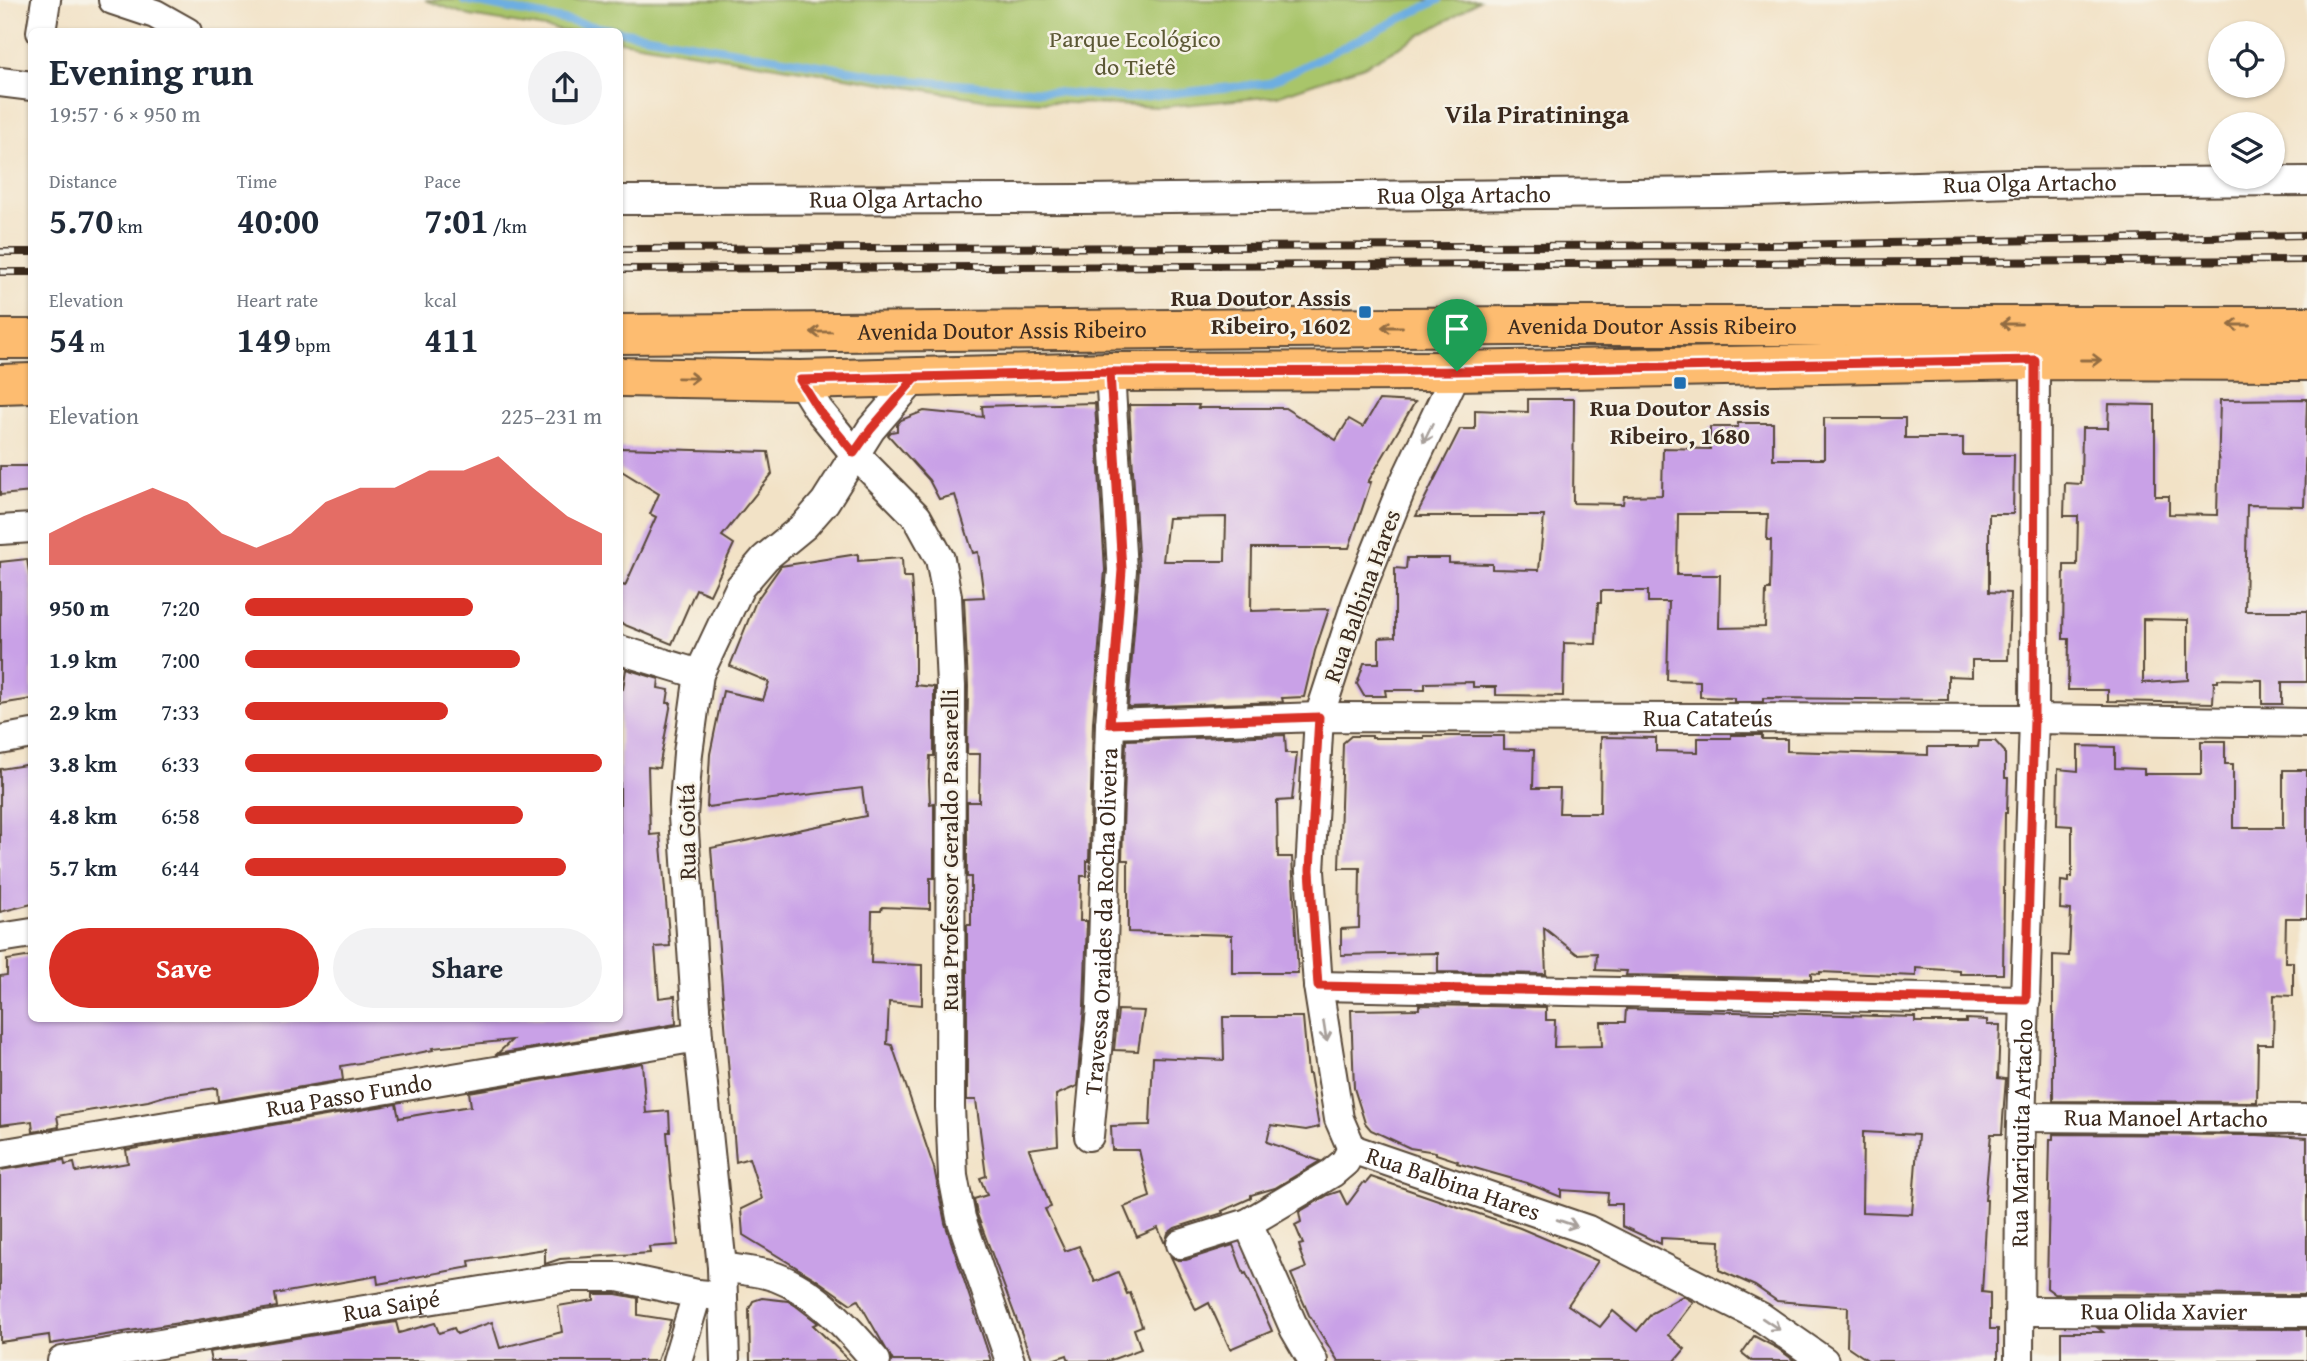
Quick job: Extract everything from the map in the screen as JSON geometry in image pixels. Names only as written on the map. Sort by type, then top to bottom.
[{"type":"main road","name":"Avenida Doutor Assis Ribeiro","points":[[623,334],[1511,326],[2307,326]]},
{"type":"main road","points":[[1457,371],[1491,338],[1511,326]]},
{"type":"main road","points":[[0,340],[28,339]]},
{"type":"main road","name":"Avenida Doutor Assis Ribeiro","points":[[623,377],[800,380],[1110,372],[1457,371],[2035,360],[2307,361]]},
{"type":"main road","points":[[0,384],[28,383]]},
{"type":"street","points":[[42,28],[46,0]]},
{"type":"street","points":[[113,0],[155,14],[180,28]]},
{"type":"street","points":[[0,82],[28,86]]},
{"type":"street","name":"Rua Olga Artacho","points":[[623,201],[1638,193],[2014,183],[2307,181]]},
{"type":"street","name":"Rua Mariquita Artacho","points":[[2019,1361],[2022,1117],[2034,719],[2035,360]]},
{"type":"street","name":"Rua Balbina Hares","points":[[1457,371],[1402,487],[1359,594],[1319,717],[1310,870],[1318,986],[1339,1119],[1352,1149],[1588,1230],[1761,1317],[1824,1361]]},
{"type":"street","name":"Travessa Oraides da Rocha Oliveira","points":[[1089,1136],[1101,1008],[1110,724],[1122,570],[1110,372]]},
{"type":"street","name":"Rua Goitá","points":[[725,1361],[710,1295],[722,1267],[698,1037],[683,816],[699,674],[740,587],[765,558],[804,526],[825,502],[871,429],[916,377]]},
{"type":"street","name":"Rua Professor Geraldo Passarelli","points":[[800,380],[818,409],[854,453],[917,517],[940,559],[947,596],[951,686],[950,1107],[953,1176],[961,1218],[1010,1361]]},
{"type":"street","points":[[0,530],[28,528]]},
{"type":"street","points":[[623,651],[699,674]]},
{"type":"street","name":"Rua Catateús","points":[[1110,724],[1319,717],[2034,719],[2307,723]]},
{"type":"street","points":[[0,740],[28,735]]},
{"type":"street","points":[[0,938],[28,934]]},
{"type":"street","points":[[1318,986],[2026,1000]]},
{"type":"street","name":"Rua Passo Fundo","points":[[0,1154],[698,1037]]},
{"type":"street","name":"Rua Manoel Artacho","points":[[2022,1117],[2307,1119]]},
{"type":"street","points":[[1181,1244],[1248,1223],[1332,1173],[1345,1162],[1352,1149]]},
{"type":"street","points":[[1248,1223],[1295,1330],[1313,1361]]},
{"type":"street","points":[[722,1267],[777,1277],[808,1295],[846,1326],[876,1361]]},
{"type":"street","name":"Rua Saipé","points":[[62,1361],[569,1277],[618,1277],[710,1295]]},
{"type":"street","points":[[677,1361],[710,1295]]},
{"type":"street","name":"Rua Olida Xavier","points":[[2020,1311],[2307,1312]]},
{"type":"green space","name":"Parque Ecológico do Tietê","points":[[425,0],[1479,0],[1364,66],[1277,96],[1161,107],[983,99],[623,41],[623,28],[545,28],[470,16]]},
{"type":"building","points":[[1528,399],[1574,399],[1573,503],[1623,504],[1624,496],[1662,495],[1663,448],[1710,449],[1710,427],[1738,427],[1738,423],[1773,423],[1773,459],[1824,459],[1824,418],[1905,418],[1905,438],[1963,438],[1963,455],[2014,455],[2013,514],[1989,514],[1989,592],[2010,593],[2008,660],[1972,660],[1972,677],[1948,676],[1948,700],[1763,698],[1763,702],[1734,702],[1734,698],[1700,697],[1700,681],[1667,680],[1669,602],[1648,602],[1648,591],[1601,591],[1596,644],[1564,643],[1563,696],[1496,695],[1496,687],[1473,687],[1473,682],[1425,683],[1425,690],[1385,690],[1386,696],[1364,696],[1357,684],[1364,663],[1379,663],[1379,638],[1395,637],[1395,568],[1406,569],[1407,558],[1449,558],[1449,563],[1492,564],[1492,569],[1539,570],[1544,516],[1416,516],[1460,429],[1475,429],[1475,410],[1528,412]],"holes":[[[1678,514],[1768,514],[1767,540],[1771,540],[1770,590],[1766,590],[1765,627],[1719,628],[1720,575],[1677,575]]]},
{"type":"building","points":[[2307,399],[2304,506],[2247,505],[2245,611],[2307,611],[2307,682],[2282,682],[2282,704],[2262,704],[2262,680],[2218,679],[2218,682],[2214,682],[2213,703],[2108,701],[2108,690],[2068,690],[2069,639],[2063,639],[2064,565],[2077,565],[2078,516],[2064,516],[2065,483],[2081,484],[2082,428],[2108,428],[2109,404],[2155,405],[2155,496],[2169,496],[2169,514],[2217,515],[2220,400]],"holes":[[[2143,619],[2188,620],[2188,680],[2143,683]]]},
{"type":"building","points":[[1379,400],[1415,402],[1368,482],[1371,482],[1349,548],[1252,548],[1251,611],[1329,609],[1304,697],[1282,698],[1283,702],[1128,707],[1139,569],[1129,405],[1285,408],[1336,440],[1349,419],[1363,427]],"holes":[[[1226,517],[1225,561],[1163,561],[1168,518]]]},
{"type":"building","points":[[1095,403],[1105,570],[1093,723],[1089,861],[1087,876],[1081,876],[1080,921],[1087,921],[1084,1007],[1077,1086],[1056,1095],[1058,1145],[1029,1149],[1051,1207],[1045,1209],[1065,1251],[1079,1246],[1095,1282],[1118,1272],[1127,1294],[1130,1293],[1142,1326],[1134,1329],[1141,1349],[1108,1361],[1069,1361],[1067,1355],[1049,1361],[1032,1361],[977,1214],[974,1199],[987,1195],[980,1178],[986,1176],[976,1100],[967,1100],[967,925],[971,925],[971,877],[967,877],[967,802],[979,802],[980,754],[967,754],[968,686],[964,598],[984,597],[978,552],[973,553],[955,495],[939,499],[929,480],[888,435],[897,431],[901,420],[924,411],[983,417],[982,406]]},
{"type":"building","points":[[623,448],[768,452],[772,474],[722,536],[734,544],[710,595],[696,589],[672,644],[623,624],[623,585],[625,586],[656,517],[650,514],[659,494],[623,472]]},
{"type":"building","points":[[0,466],[28,466],[28,492],[0,495]]},
{"type":"building","points":[[858,554],[858,561],[902,558],[903,577],[911,577],[915,627],[915,685],[934,687],[934,756],[930,756],[929,781],[930,804],[934,803],[934,878],[930,878],[930,909],[882,907],[881,911],[872,911],[871,963],[922,965],[922,1005],[889,1002],[887,1044],[892,1045],[934,1168],[945,1223],[991,1361],[893,1361],[858,1300],[851,1304],[743,1235],[741,1209],[762,1199],[749,1158],[736,1162],[711,848],[866,816],[862,788],[707,807],[710,754],[723,691],[763,700],[769,682],[730,666],[756,601],[781,566]]},
{"type":"building","points":[[27,559],[28,700],[0,704],[0,562]]},
{"type":"building","points":[[626,669],[659,679],[658,688],[669,690],[667,703],[671,703],[659,768],[648,767],[650,835],[660,834],[670,946],[655,947],[659,998],[675,996],[676,1024],[497,1054],[512,1040],[432,1048],[433,1050],[341,1066],[343,1080],[218,1101],[217,1088],[168,1095],[148,1101],[57,1116],[59,1127],[33,1132],[32,1121],[0,1125],[0,976],[7,975],[7,960],[28,957],[28,1022],[623,1022],[623,689]]},
{"type":"building","points":[[1285,735],[1286,753],[1297,753],[1292,800],[1277,801],[1278,857],[1292,857],[1298,973],[1232,973],[1232,935],[1128,932],[1128,860],[1122,860],[1126,740]]},
{"type":"building","points":[[1731,735],[1762,735],[1762,739],[1787,739],[1787,751],[1928,755],[1928,747],[1978,747],[1979,741],[1995,741],[2005,752],[2005,778],[2008,778],[2005,813],[2003,974],[1960,974],[1960,971],[1916,968],[1916,976],[1820,972],[1811,973],[1811,979],[1626,975],[1627,971],[1596,970],[1597,953],[1577,954],[1544,928],[1546,974],[1438,972],[1438,953],[1341,955],[1341,929],[1359,928],[1360,868],[1339,868],[1343,743],[1351,736],[1504,736],[1504,749],[1534,750],[1533,788],[1560,788],[1559,813],[1600,813],[1601,737],[1656,738],[1656,751],[1698,752],[1698,738],[1731,738]]},
{"type":"building","points":[[2201,741],[2225,741],[2225,764],[2233,764],[2233,828],[2283,828],[2283,770],[2307,770],[2307,918],[2286,918],[2285,962],[2293,962],[2293,996],[2274,995],[2273,1044],[2258,1044],[2257,1102],[2053,1101],[2053,955],[2069,956],[2071,910],[2060,909],[2061,881],[2069,882],[2069,877],[2072,877],[2072,826],[2057,825],[2058,769],[2078,771],[2078,746],[2115,747],[2115,768],[2144,769],[2144,774],[2201,774]]},
{"type":"building","points":[[28,765],[28,905],[0,912],[0,769]]},
{"type":"building","points":[[1419,1005],[1546,1007],[1546,1020],[1555,1020],[1554,1047],[1602,1046],[1601,1022],[1625,1022],[1626,1009],[1915,1017],[1915,1022],[1966,1022],[1966,1019],[1987,1020],[1987,1025],[2000,1025],[1998,1078],[2006,1079],[2002,1134],[1991,1134],[1985,1200],[1982,1292],[1990,1293],[1990,1329],[1998,1329],[1998,1361],[1869,1361],[1847,1346],[1848,1307],[1777,1301],[1755,1286],[1719,1270],[1720,1241],[1661,1238],[1661,1244],[1622,1226],[1622,1204],[1607,1204],[1608,1193],[1561,1190],[1561,1197],[1527,1183],[1457,1163],[1458,1161],[1436,1152],[1410,1148],[1371,1130],[1365,1123],[1354,1088],[1351,1010],[1419,1009]],"holes":[[[1863,1132],[1918,1135],[1912,1214],[1862,1212]]]},
{"type":"building","points":[[1118,1010],[1144,1011],[1138,1051],[1114,1050]]},
{"type":"building","points":[[1223,1017],[1303,1017],[1308,1074],[1319,1127],[1306,1130],[1271,1125],[1267,1142],[1320,1161],[1275,1188],[1251,1195],[1251,1198],[1222,1211],[1223,1213],[1175,1228],[1168,1233],[1165,1244],[1158,1228],[1137,1237],[1124,1207],[1150,1197],[1139,1150],[1112,1150],[1111,1126],[1150,1125],[1153,1057],[1224,1060]]},
{"type":"building","points":[[642,1063],[646,1113],[669,1111],[670,1132],[667,1132],[678,1245],[649,1247],[650,1253],[560,1259],[545,1264],[545,1249],[469,1261],[470,1267],[378,1284],[377,1276],[275,1294],[277,1307],[50,1344],[49,1335],[0,1342],[0,1170],[64,1160],[65,1165],[74,1163],[76,1172],[128,1163],[126,1150],[396,1104],[399,1118],[471,1106],[469,1092]]},
{"type":"building","points":[[2053,1134],[2257,1135],[2307,1138],[2307,1295],[2055,1294],[2047,1288],[2050,1139],[2053,1139]]},
{"type":"building","points":[[1371,1177],[1520,1228],[1598,1261],[1568,1305],[1600,1327],[1613,1311],[1637,1331],[1652,1313],[1683,1296],[1693,1302],[1668,1335],[1685,1349],[1675,1361],[1338,1361],[1309,1315],[1291,1274],[1306,1268],[1299,1245],[1303,1244],[1295,1225],[1301,1222],[1299,1212],[1328,1195],[1340,1191],[1347,1205]]},
{"type":"building","points":[[1233,1245],[1272,1331],[1230,1349],[1209,1303],[1196,1310],[1171,1257],[1186,1260]]},
{"type":"building","points":[[594,1294],[638,1298],[638,1315],[671,1320],[657,1361],[211,1361],[209,1352],[396,1322],[399,1333],[435,1323],[439,1333],[454,1328],[457,1334],[492,1322],[500,1348],[562,1332],[558,1306],[594,1300]]},
{"type":"building","points":[[762,1298],[788,1301],[796,1306],[818,1323],[813,1325],[850,1361],[750,1361],[749,1309],[753,1301]]},
{"type":"building","points":[[2098,1328],[2307,1329],[2307,1361],[2061,1361],[2061,1332],[2103,1332]]},
{"type":"building","points":[[1754,1336],[1795,1361],[1752,1361],[1742,1353]]},
{"type":"waterway","points":[[464,0],[604,28]]},
{"type":"waterway","points":[[623,32],[908,80],[1130,98],[1269,83],[1439,0]]},
{"type":"railway","points":[[623,249],[1783,245],[2307,235]]},
{"type":"railway","points":[[0,252],[28,252]]},
{"type":"railway","points":[[623,269],[2307,260]]},
{"type":"railway","points":[[0,272],[28,272]]},
{"type":"place","name":"Rua Doutor Assis Ribeiro, 1602","points":[[1365,312]]},
{"type":"place","name":"Rua Doutor Assis Ribeiro, 1680","points":[[1680,383]]},
{"type":"district","name":"Vila Piratininga","points":[[1537,114]]},
{"type":"route","points":[[1457,371],[1110,372],[916,377],[854,453],[818,409],[800,380],[1013,374],[1110,372],[1122,570],[1110,724],[1319,717],[1310,870],[1318,986],[2026,1000],[2034,719],[2035,360],[1457,371]]}]
